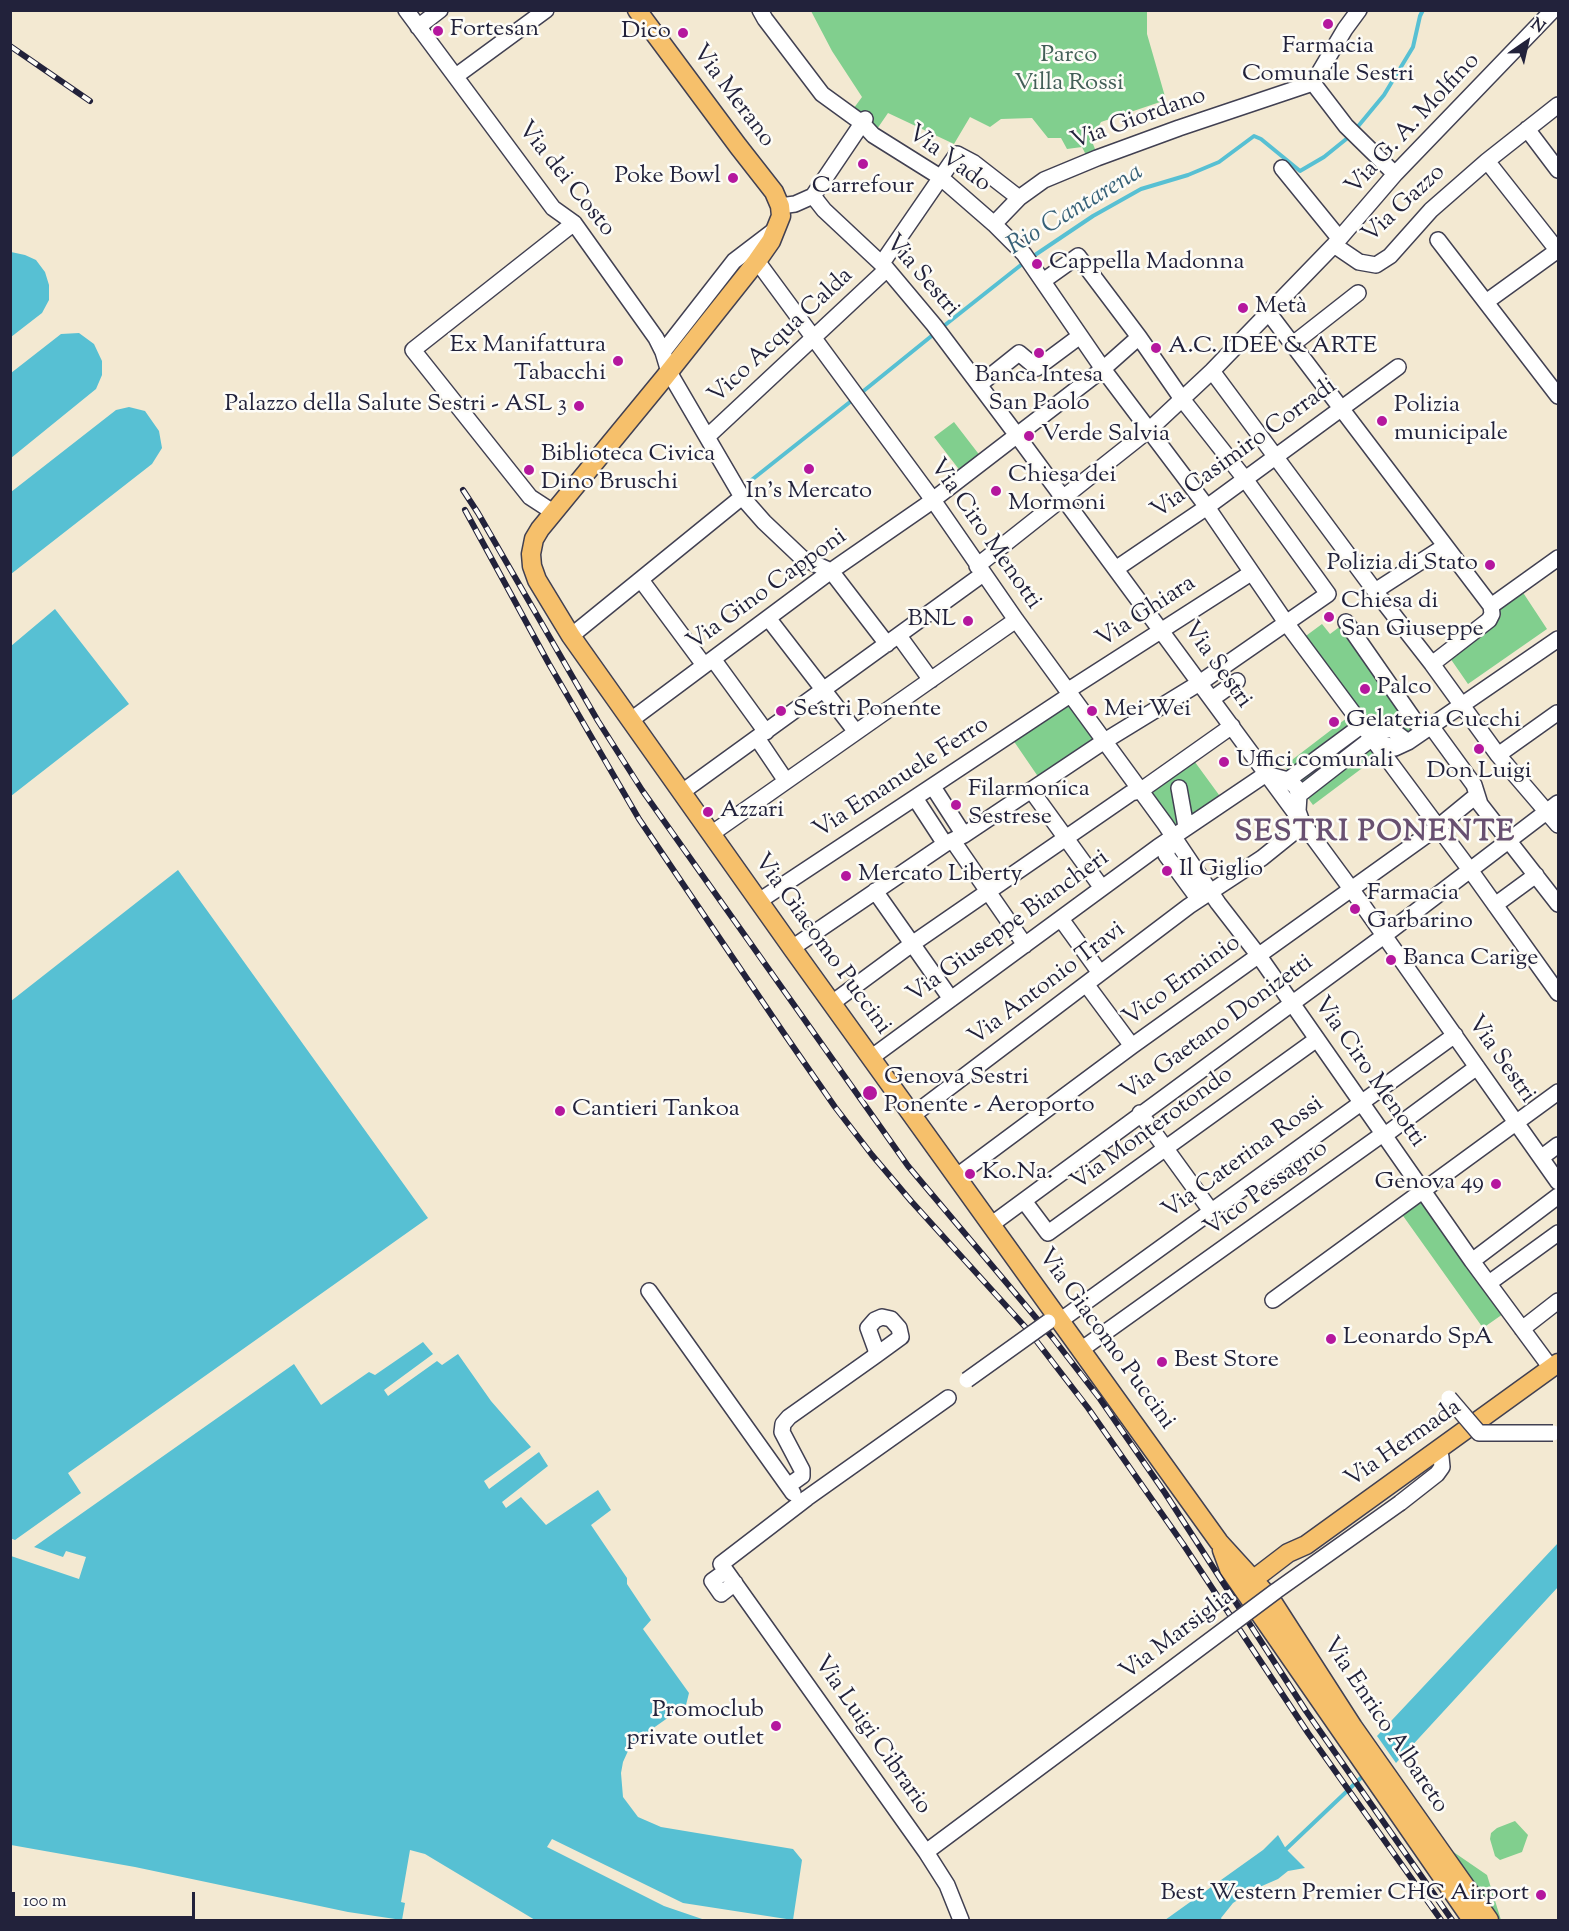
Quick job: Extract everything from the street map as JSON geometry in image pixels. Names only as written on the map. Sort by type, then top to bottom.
[{"type":"main road","name":"Via Merano","points":[[637,10],[774,192],[780,216]]},
{"type":"main road","name":"Via Giacomo Puccini","points":[[780,216],[757,261],[553,512],[534,539],[531,554],[532,566],[537,580],[572,636],[792,948],[992,1224],[1054,1321],[1083,1349],[1219,1542],[1224,1561],[1233,1565]]},
{"type":"main road","name":"Via Hermada","points":[[1249,1585],[1276,1562],[1315,1538],[1437,1450],[1556,1370]]},
{"type":"main road","points":[[1233,1565],[1276,1562]]},
{"type":"main road","name":"Via Enrico Albareto","points":[[1233,1565],[1249,1585],[1472,1920]]},
{"type":"main road","name":"Via Enrico Albareto","points":[[1249,1585],[1270,1598],[1353,1727],[1489,1920]]},
{"type":"street","name":"Via dei Costo","points":[[406,10],[553,208],[574,223],[656,338],[669,372],[742,497],[764,522],[802,558],[831,572]]},
{"type":"street","points":[[418,27],[441,10]]},
{"type":"street","points":[[456,76],[546,10]]},
{"type":"street","points":[[1359,10],[1313,83],[1346,126],[1395,174]]},
{"type":"street","name":"Via G. A. Molfino","points":[[1336,242],[1395,174],[1553,10]]},
{"type":"street","points":[[663,352],[734,261],[780,216],[795,204],[813,196],[864,121],[822,94],[763,15]]},
{"type":"street","name":"Via Giordano","points":[[994,224],[1019,198],[1044,180],[1097,158],[1313,83]]},
{"type":"street","name":"Via Gazzo","points":[[1282,168],[1336,242],[1359,262],[1376,265],[1390,256],[1431,210],[1487,161],[1558,105]]},
{"type":"street","name":"Via Vado","points":[[864,121],[873,135],[940,177],[994,224],[1029,261],[1103,369],[1208,507],[1287,624],[1470,870],[1558,993]]},
{"type":"street","points":[[1527,129],[1558,170]]},
{"type":"street","name":"Vico Acqua Calda","points":[[706,437],[885,266],[940,177],[962,157],[1019,198]]},
{"type":"street","points":[[1486,302],[1558,251],[1487,161]]},
{"type":"street","name":"Via Sestri","points":[[813,196],[824,210],[885,266],[979,385],[1201,682],[1323,854],[1384,934],[1558,1182]]},
{"type":"street","points":[[553,512],[530,497],[413,350],[574,223]]},
{"type":"street","points":[[1438,240],[1558,396]]},
{"type":"street","name":"Via Gazzo","points":[[682,792],[893,640],[1150,429],[1212,372],[1336,242]]},
{"type":"street","points":[[792,948],[1103,742],[1201,682],[1328,594],[1078,256],[1043,281]]},
{"type":"street","name":"Via Ciro Menotti","points":[[757,261],[933,500],[1016,621],[1173,836]]},
{"type":"street","points":[[1293,344],[1358,293]]},
{"type":"street","points":[[1268,312],[1491,606],[1492,614],[1489,620],[1432,664]]},
{"type":"street","points":[[979,385],[1019,353],[1037,368],[1080,336]]},
{"type":"street","name":"Via Gino Capponi","points":[[631,720],[831,572],[933,500],[1103,369],[1139,337]]},
{"type":"street","name":"Via Casimiro Corradi","points":[[1117,568],[1208,507],[1398,367]]},
{"type":"street","points":[[1212,372],[1498,755],[1552,808],[1558,825]]},
{"type":"street","points":[[572,636],[742,497]]},
{"type":"street","points":[[1375,591],[1445,546]]},
{"type":"street","points":[[1491,606],[1558,558]]},
{"type":"street","points":[[831,572],[931,680]]},
{"type":"street","name":"Via Ghiara","points":[[1069,693],[1251,573]]},
{"type":"street","points":[[641,580],[709,662],[761,735],[786,781]]},
{"type":"street","points":[[768,618],[856,732]]},
{"type":"street","points":[[711,834],[1016,621]]},
{"type":"street","points":[[1346,622],[1475,790],[1480,804],[1558,904]]},
{"type":"street","points":[[1299,795],[1365,730],[1392,730],[1408,742],[1424,725],[1461,705],[1558,639]]},
{"type":"street","points":[[1212,699],[1237,681]]},
{"type":"street","name":"Via Emanuele Ferro","points":[[759,901],[933,787],[1069,693]]},
{"type":"street","points":[[1498,755],[1557,714]]},
{"type":"street","points":[[1288,780],[1365,730],[1424,725]]},
{"type":"street","points":[[832,1003],[912,944],[1131,793],[1140,791],[1232,726]]},
{"type":"street","points":[[1266,774],[1288,780],[1296,787],[1299,795],[1298,811],[1303,825]]},
{"type":"street","name":"Via Giuseppe Biancheri","points":[[872,1057],[1173,836],[1266,774]]},
{"type":"street","points":[[933,787],[954,840]]},
{"type":"street","points":[[1179,788],[1186,827]]},
{"type":"street","points":[[1031,790],[1102,888]]},
{"type":"street","name":"Vico Erminio","points":[[957,1176],[1132,1046],[1438,827],[1475,790]]},
{"type":"street","points":[[915,798],[954,840],[1025,945]]},
{"type":"street","points":[[1509,840],[1552,808]]},
{"type":"street","name":"Via Antonio Travi","points":[[913,1115],[1100,973],[1211,891],[1262,858],[1303,825]]},
{"type":"street","points":[[1173,836],[1166,855],[1194,893],[1211,891]]},
{"type":"street","name":"Via Gaetano Donizetti","points":[[992,1224],[1140,1113],[1292,1004],[1509,840]]},
{"type":"street","points":[[1495,905],[1536,875]]},
{"type":"street","points":[[875,891],[951,999]]},
{"type":"street","name":"Via Ciro Menotti","points":[[1211,891],[1472,1261],[1522,1329],[1556,1370]]},
{"type":"street","points":[[1061,919],[1100,973]]},
{"type":"street","points":[[1086,984],[1132,1046]]},
{"type":"street","name":"Via Caterina Rossi","points":[[1054,1321],[1455,1035]]},
{"type":"street","name":"Via Monterotondo","points":[[1024,1201],[1048,1233],[1317,1039]]},
{"type":"street","name":"Vico Pessagno","points":[[1083,1349],[1477,1067]]},
{"type":"street","points":[[1273,1300],[1558,1092]]},
{"type":"street","points":[[1140,1113],[1211,1211]]},
{"type":"street","points":[[1542,1158],[1558,1145]]},
{"type":"street","points":[[1472,1261],[1558,1196]]},
{"type":"street","points":[[1489,1283],[1558,1233]]},
{"type":"street","points":[[649,1292],[801,1503]]},
{"type":"street","points":[[1522,1329],[1558,1301]]},
{"type":"street","points":[[788,1486],[802,1476],[802,1470],[782,1432],[783,1424],[789,1417],[875,1356],[901,1337],[899,1328],[891,1319],[882,1317],[875,1320],[868,1328],[876,1350],[875,1356]]},
{"type":"street","points":[[967,1380],[1054,1321]]},
{"type":"street","name":"Via Luigi Cibrario","points":[[948,1398],[801,1503],[721,1564],[926,1852],[946,1885],[961,1920]]},
{"type":"street","points":[[1449,1398],[1479,1433],[1553,1433]]},
{"type":"street","name":"Via Marsiglia","points":[[926,1852],[1437,1474],[1442,1467],[1441,1457],[1437,1450]]},
{"type":"green space","name":"Parco Villa Rossi","points":[[811,11],[1147,11],[1147,34],[1166,100],[1101,122],[1091,139],[1095,149],[1087,157],[1082,147],[1067,149],[1061,138],[1048,138],[1032,118],[1001,119],[990,127],[970,117],[954,144],[888,113],[875,132],[851,112],[862,97],[832,51]]},
{"type":"green space","points":[[954,422],[981,457],[961,472],[934,437]]},
{"type":"green space","points":[[1522,591],[1547,629],[1468,684],[1450,658],[1501,616],[1499,608]]},
{"type":"green space","points":[[1346,622],[1417,724],[1313,805],[1284,766],[1352,714],[1299,641],[1322,624],[1330,634]]},
{"type":"green space","points":[[1069,701],[1096,740],[1039,778],[1013,740]]},
{"type":"green space","points":[[1192,758],[1222,799],[1176,831],[1146,791]]},
{"type":"green space","points":[[1421,1199],[1503,1314],[1483,1328],[1401,1213]]},
{"type":"green space","points":[[1515,1821],[1528,1835],[1522,1852],[1500,1860],[1495,1856],[1490,1839],[1491,1833]]},
{"type":"green space","points":[[1452,1851],[1487,1875],[1501,1920],[1500,1920]]},
{"type":"water","points":[[11,252],[36,260],[45,272],[49,285],[49,300],[42,313],[11,337]]},
{"type":"water","points":[[79,333],[94,344],[102,361],[102,375],[96,389],[11,458],[11,373],[61,334]]},
{"type":"water","points":[[129,407],[145,411],[159,431],[162,448],[152,464],[11,574],[11,492],[116,410]]},
{"type":"water","points":[[55,609],[129,704],[11,796],[11,646]]},
{"type":"water","points":[[178,870],[428,1218],[68,1473],[81,1493],[15,1540],[10,1538],[11,1001]]},
{"type":"water","points":[[423,1342],[433,1354],[384,1390],[388,1396],[437,1361],[442,1365],[458,1354],[491,1401],[531,1447],[484,1481],[489,1489],[539,1452],[548,1466],[502,1502],[506,1508],[521,1497],[546,1525],[598,1490],[611,1510],[591,1525],[627,1578],[627,1584],[651,1620],[643,1629],[689,1693],[686,1705],[635,1741],[628,1751],[621,1773],[623,1797],[638,1817],[661,1827],[793,1849],[802,1860],[793,1920],[683,1903],[552,1839],[547,1847],[664,1906],[705,1920],[535,1920],[425,1854],[410,1850],[401,1902],[405,1903],[402,1920],[348,1912],[135,1867],[11,1845],[11,1556],[79,1579],[86,1557],[66,1551],[63,1557],[34,1547],[294,1364],[321,1405],[369,1372],[375,1375]]},
{"type":"water","points":[[1558,1543],[1558,1587],[1396,1763],[1377,1736]]},
{"type":"water","points":[[1278,1835],[1286,1849],[1305,1868],[1288,1871],[1278,1879],[1255,1889],[1233,1903],[1221,1918],[1222,1920],[1165,1920],[1263,1850]]},
{"type":"waterway","name":"Rio Cantarena","points":[[1355,130],[1384,95],[1413,47],[1423,10]]},
{"type":"waterway","name":"Rio Cantarena","points":[[1032,257],[1093,216],[1141,189],[1188,175],[1219,162],[1254,136],[1261,139],[1300,171],[1324,157],[1350,136]]},
{"type":"waterway","name":"Rio Cantarena","points":[[940,329],[1026,261]]},
{"type":"waterway","name":"Rio Cantarena","points":[[861,393],[934,334]]},
{"type":"waterway","name":"Rio Cantarena","points":[[749,482],[855,398]]},
{"type":"waterway","points":[[1283,1852],[1364,1775]]},
{"type":"railway","points":[[10,46],[90,101]]},
{"type":"railway","points":[[463,490],[598,721],[642,790],[908,1166],[1053,1338],[1100,1399],[1165,1493],[1306,1711],[1452,1920]]},
{"type":"railway","points":[[465,510],[549,664],[639,819],[783,1032],[835,1107],[872,1155],[1028,1330],[1088,1408],[1183,1544],[1308,1733],[1441,1920]]},
{"type":"place","name":"Farmacia Comunale Sestri","points":[[1328,24]]},
{"type":"place","name":"Fortesan","points":[[438,31]]},
{"type":"place","name":"Dico","points":[[683,33]]},
{"type":"place","name":"Carrefour","points":[[863,164]]},
{"type":"place","name":"Poke Bowl","points":[[733,178]]},
{"type":"place","name":"Cappella Madonna","points":[[1037,264]]},
{"type":"place","name":"Metà","points":[[1243,308]]},
{"type":"place","name":"A.C. IDEE & ARTE","points":[[1156,348]]},
{"type":"place","name":"Banca Intesa San Paolo","points":[[1039,353]]},
{"type":"place","name":"Ex Manifattura Tabacchi","points":[[618,361]]},
{"type":"place","name":"Palazzo della Salute Sestri - ASL 3","points":[[579,406]]},
{"type":"place","name":"Polizia municipale","points":[[1382,421]]},
{"type":"place","name":"Verde Salvia","points":[[1029,436]]},
{"type":"place","name":"In's Mercato","points":[[809,469]]},
{"type":"place","name":"Biblioteca Civica Dino Bruschi","points":[[529,470]]},
{"type":"place","name":"Chiesa dei Mormoni","points":[[996,491]]},
{"type":"place","name":"Polizia di Stato","points":[[1490,565]]},
{"type":"place","name":"Chiesa di San Giuseppe","points":[[1329,617]]},
{"type":"place","name":"BNL","points":[[968,621]]},
{"type":"place","name":"Palco","points":[[1365,689]]},
{"type":"place","name":"Sestri Ponente","points":[[781,711]]},
{"type":"place","name":"Mei Wei","points":[[1092,711]]},
{"type":"place","name":"Gelateria Cucchi","points":[[1334,722]]},
{"type":"place","name":"Don Luigi","points":[[1479,749]]},
{"type":"place","name":"Uffici comunali","points":[[1224,762]]},
{"type":"place","name":"Filarmonica Sestrese","points":[[956,805]]},
{"type":"place","name":"Azzari","points":[[708,812]]},
{"type":"place","name":"Il Giglio","points":[[1167,871]]},
{"type":"place","name":"Mercato Liberty","points":[[846,876]]},
{"type":"place","name":"Farmacia Garbarino","points":[[1355,909]]},
{"type":"place","name":"Banca Carige","points":[[1391,960]]},
{"type":"place","name":"Genova Sestri Ponente - Aeroporto","points":[[870,1093]]},
{"type":"place","name":"Cantieri Tankoa","points":[[560,1111]]},
{"type":"place","name":"Ko.Na.","points":[[970,1174]]},
{"type":"place","name":"Genova 49","points":[[1496,1184]]},
{"type":"place","name":"Leonardo SpA","points":[[1331,1339]]},
{"type":"place","name":"Best Store","points":[[1162,1362]]},
{"type":"place","name":"Promoclub private outlet","points":[[776,1726]]},
{"type":"place","name":"Best Western Premier CHC Airport","points":[[1541,1895]]},
{"type":"district","name":"SESTRI PONENTE","points":[[1375,835]]}]
